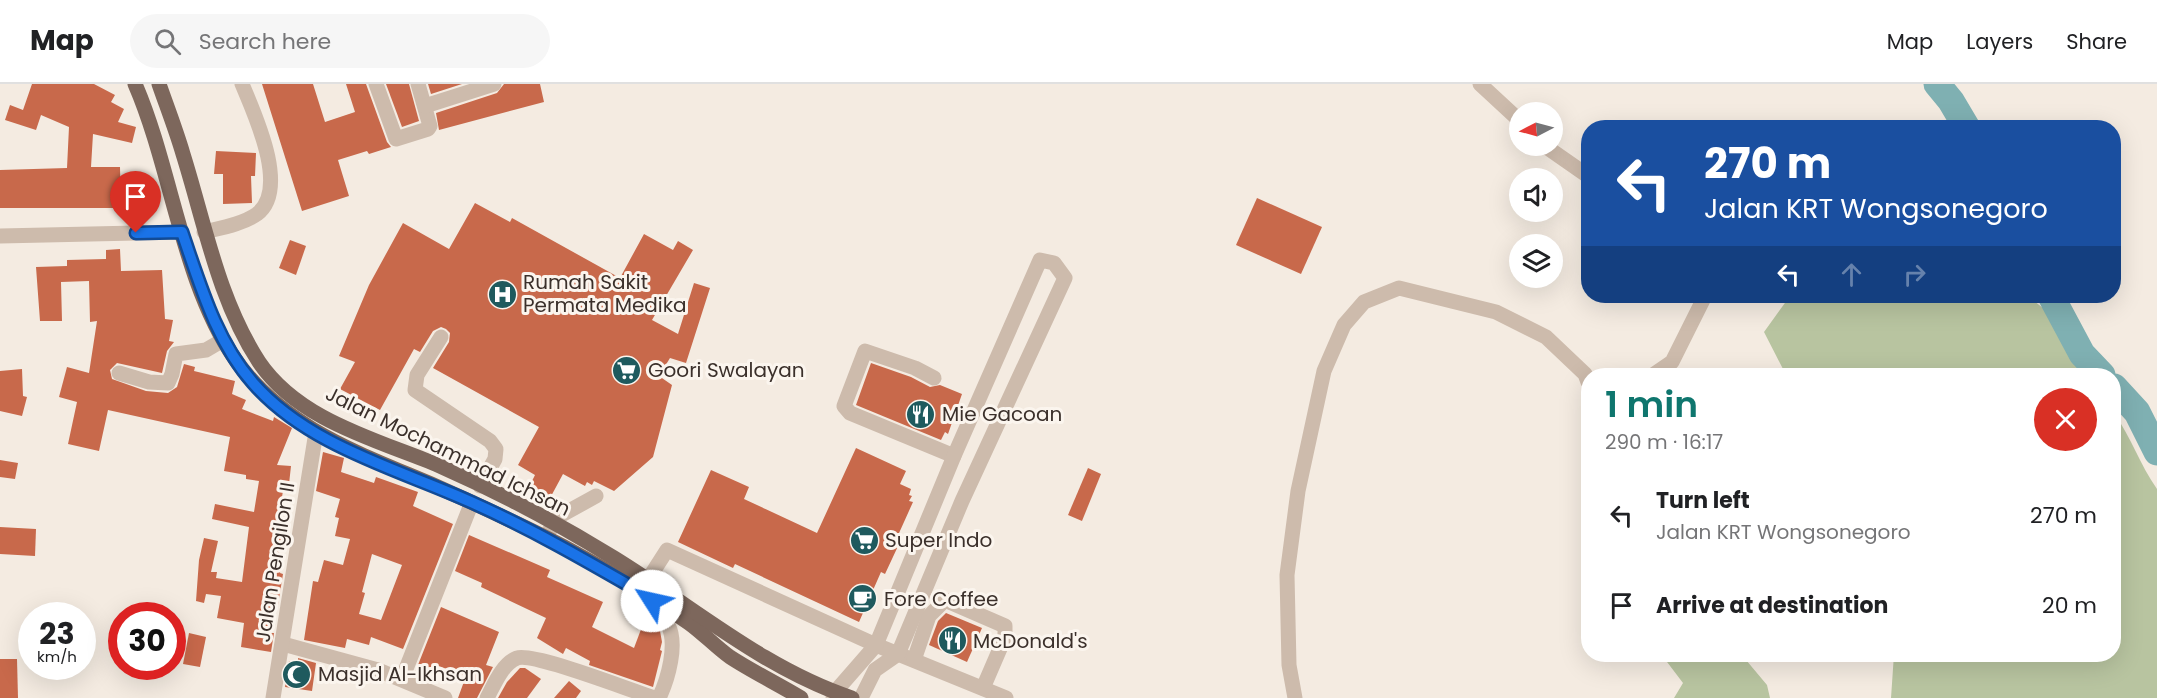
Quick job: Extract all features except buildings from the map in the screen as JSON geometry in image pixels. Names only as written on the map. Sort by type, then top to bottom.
[{"type":"main road","name":"Jalan Mochammad Ichsan","points":[[135,84],[182,232],[223,340],[253,383],[296,421],[333,442],[472,502],[545,538],[649,590],[834,695],[852,698]]},
{"type":"main road","name":"Jalan Mochammad Ichsan","points":[[159,84],[183,154],[204,232],[237,321],[260,363],[282,386],[301,403],[330,421],[441,467],[553,524],[649,590],[730,657],[801,698]]},
{"type":"main road","points":[[472,502],[480,486]]},
{"type":"street","points":[[204,232],[255,215],[267,196],[270,163],[263,136],[242,84]]},
{"type":"street","points":[[376,84],[396,139],[428,129],[429,120],[418,84]]},
{"type":"street","points":[[425,106],[458,89],[494,84]]},
{"type":"street","points":[[1480,84],[1509,111]]},
{"type":"street","points":[[1559,156],[1581,171]]},
{"type":"street","points":[[0,236],[182,232]]},
{"type":"street","points":[[834,695],[876,645],[943,488],[954,456],[1040,260],[1054,263],[1065,278],[962,501],[898,654],[875,670],[861,698]]},
{"type":"street","points":[[1295,698],[1289,665],[1287,575],[1298,491],[1324,370],[1344,325],[1364,302],[1399,288],[1497,312],[1546,337],[1581,370]]},
{"type":"street","points":[[1663,368],[1672,362],[1702,303]]},
{"type":"street","points":[[441,337],[417,375],[415,390],[490,441],[496,449],[495,459],[480,486]]},
{"type":"street","points":[[119,373],[148,382],[168,382],[176,354],[200,351],[223,340]]},
{"type":"street","points":[[934,378],[915,368],[865,351],[844,406],[850,412],[954,456]]},
{"type":"street","name":"Jalan Pengilon II","points":[[273,698],[284,644],[316,432]]},
{"type":"street","points":[[943,488],[962,501]]},
{"type":"street","points":[[545,538],[553,524],[565,512],[596,496]]},
{"type":"street","points":[[402,679],[472,502]]},
{"type":"street","points":[[659,698],[665,686],[671,633],[649,590],[666,550],[876,645],[995,694],[1005,626],[945,600],[929,616],[914,660]]},
{"type":"street","points":[[284,644],[330,655],[402,679],[445,698]]},
{"type":"street","points":[[487,698],[504,669],[515,659],[523,657],[553,662],[655,698]]},
{"type":"green space","points":[[1785,303],[2037,303],[2054,317],[2071,356],[2080,368],[1782,368],[1764,332]]},
{"type":"green space","points":[[2121,424],[2157,489],[2157,698],[1891,698],[1893,662],[2121,662]]},
{"type":"green space","points":[[1667,662],[1748,662],[1767,685],[1770,698],[1674,698],[1683,683]]},
{"type":"waterway","points":[[1937,84],[1962,120]]},
{"type":"waterway","points":[[2055,303],[2082,354],[2095,368]]},
{"type":"waterway","points":[[2121,395],[2137,412],[2157,452]]},
{"type":"place","name":"Rumah Sakit Permata Medika","points":[[502,294]]},
{"type":"place","name":"Goori Swalayan","points":[[627,370]]},
{"type":"place","name":"Mie Gacoan","points":[[921,414]]},
{"type":"place","name":"Super Indo","points":[[864,540]]},
{"type":"place","name":"Fore Coffee","points":[[863,599]]},
{"type":"place","name":"McDonald's","points":[[952,641]]},
{"type":"place","name":"Masjid Al-Ikhsan","points":[[297,674]]},
{"type":"route","points":[[136,233],[182,232],[204,296],[223,340],[253,383],[296,421],[333,442],[472,502],[570,550],[651,598],[652,601]]}]
